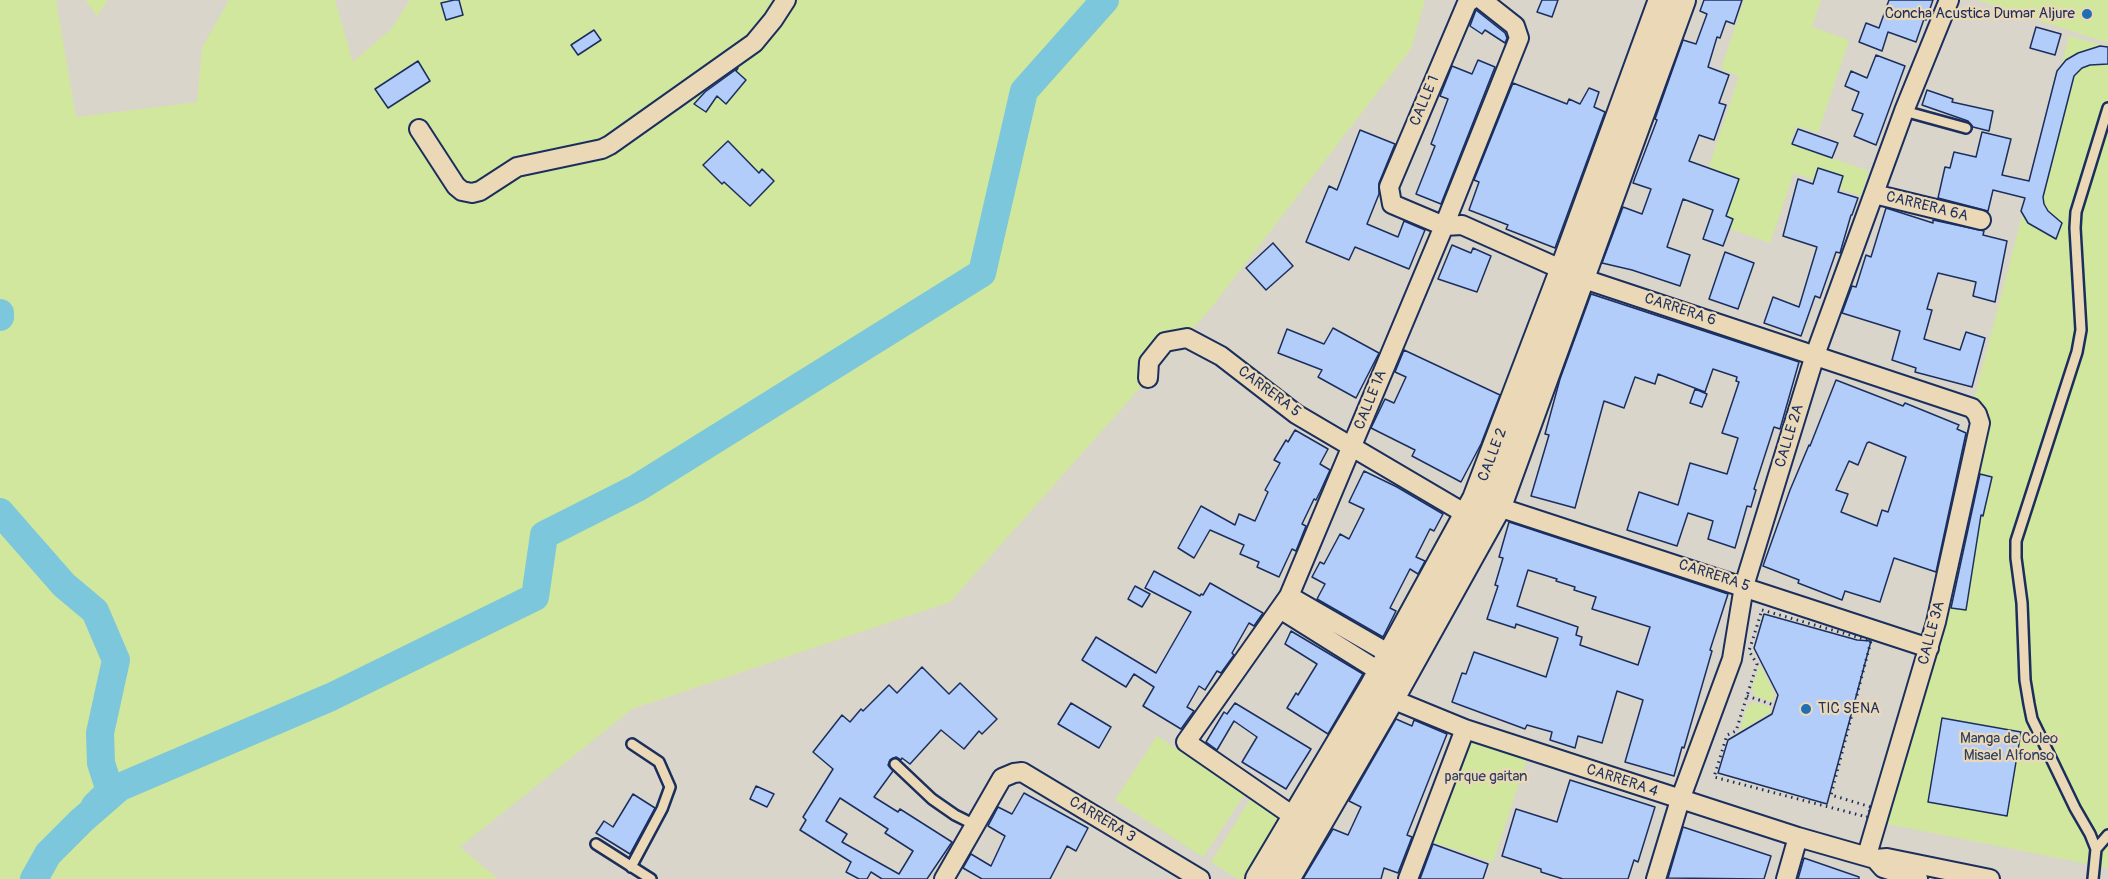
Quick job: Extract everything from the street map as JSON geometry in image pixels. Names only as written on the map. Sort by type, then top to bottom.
[{"type":"main road","name":"CALLE 2","points":[[1572,275],[1662,0]]},
{"type":"main road","name":"CALLE 2","points":[[1286,879],[1391,678],[1482,512],[1572,275],[1682,0]]},
{"type":"main road","name":"CALLE 2","points":[[1259,879],[1296,818],[1391,678]]},
{"type":"street","points":[[419,129],[456,186],[462,191],[472,193],[480,191],[517,167],[602,149],[754,43],[786,0]]},
{"type":"street","name":"CALLE 1","points":[[1392,204],[1389,187],[1467,3],[1471,0]]},
{"type":"street","name":"CALLE 1A","points":[[1296,818],[1186,742],[1284,602],[1352,448],[1444,226],[1518,38],[1515,26],[1482,0]]},
{"type":"street","name":"CALLE 2A","points":[[1656,879],[1680,800],[1732,659],[1744,586],[1815,355],[1904,111],[1949,0]]},
{"type":"street","name":"CARRERA 6A","points":[[1874,194],[1981,220]]},
{"type":"street","name":"CARRERA 6","points":[[1392,204],[1444,226],[1462,225],[1572,275],[1972,408]]},
{"type":"street","name":"CARRERA 5","points":[[1148,378],[1149,362],[1165,342],[1187,338],[1221,356],[1296,414],[1352,448],[1482,512],[1744,586],[1929,648]]},
{"type":"street","name":"CALLE 3A","points":[[1871,857],[1929,648],[1980,423],[1972,408]]},
{"type":"street","name":"CARRERA 4","points":[[1284,602],[1465,729],[1798,837],[1871,857],[1887,858],[1990,879]]},
{"type":"street","points":[[1408,879],[1465,729]]},
{"type":"street","name":"CARRERA 3","points":[[975,825],[1002,778],[1014,772],[1022,772],[1200,879]]},
{"type":"street","points":[[944,879],[975,825]]},
{"type":"street","points":[[1786,879],[1798,837]]},
{"type":"street","name":"CARRERA 4","points":[[1871,857],[1896,876],[1918,879]]},
{"type":"lane","points":[[2093,879],[2096,849],[2032,719],[2025,680],[2022,603],[2016,541],[2077,352],[2081,330],[2076,212],[2108,108]]},
{"type":"lane","points":[[1904,111],[1966,128]]},
{"type":"lane","points":[[631,867],[662,809],[670,788],[659,762],[632,744]]},
{"type":"lane","points":[[895,764],[932,799],[975,825]]},
{"type":"lane","points":[[2096,849],[2108,835]]},
{"type":"lane","points":[[596,844],[651,879]]},
{"type":"path","points":[[1762,610],[1871,641],[1831,795],[1871,807],[1867,817],[1714,777],[1727,735],[1736,731],[1747,696],[1757,664],[1749,651],[1762,610]]},
{"type":"path","points":[[1747,696],[1774,705]]},
{"type":"green space","points":[[0,0],[56,0],[76,117],[197,102],[202,48],[229,0],[335,0],[353,62],[392,28],[410,0],[1425,0],[1411,49],[1211,308],[950,602],[632,709],[460,847],[498,879],[0,879]]},
{"type":"green space","points":[[85,0],[108,0],[97,16]]},
{"type":"green space","points":[[1744,0],[1821,0],[1812,27],[1849,40],[1818,133],[1796,126],[1790,144],[1869,171],[1861,196],[1794,173],[1770,243],[1722,226],[1706,176],[1739,76],[1721,69]]},
{"type":"green space","points":[[1977,0],[2108,0],[2108,43]]},
{"type":"green space","name":"Manga de Coleo Misael Alfonso","points":[[2069,36],[2108,47],[2108,868],[1882,823],[1982,424],[1973,403]]},
{"type":"green space","points":[[1760,665],[1775,694],[1772,702],[1755,696],[1752,687]]},
{"type":"green space","points":[[1754,702],[1771,707],[1770,713],[1740,731],[1746,709]]},
{"type":"green space","name":"parque gaitan","points":[[1464,734],[1528,756],[1493,862],[1429,841]]},
{"type":"green space","points":[[1157,736],[1245,794],[1203,857],[1115,800]]},
{"type":"green space","points":[[1251,798],[1282,818],[1243,879],[1238,879],[1211,862]]},
{"type":"water","points":[[227,736],[228,741],[152,780],[138,784],[132,782],[129,777]]},
{"type":"building","points":[[459,0],[463,15],[446,20],[441,3]]},
{"type":"building","points":[[1542,0],[1558,0],[1552,17],[1537,12]]},
{"type":"building","points":[[1704,0],[1742,0],[1734,24],[1726,21],[1720,38],[1717,37],[1708,67],[1729,75],[1719,103],[1726,105],[1714,140],[1699,135],[1689,161],[1739,179],[1726,216],[1733,219],[1723,246],[1703,239],[1713,210],[1683,199],[1667,247],[1690,255],[1680,286],[1602,263],[1623,207],[1642,214],[1651,189],[1633,183],[1657,120],[1655,119],[1683,40],[1696,44],[1707,14],[1700,11]]},
{"type":"building","points":[[1889,0],[1933,0],[1916,42],[1888,32],[1882,51],[1859,42],[1866,23],[1879,28]]},
{"type":"building","points":[[1476,10],[1505,33],[1507,38],[1505,43],[1485,30],[1482,34],[1470,26]]},
{"type":"building","points":[[2036,27],[2061,34],[2055,55],[2030,48]]},
{"type":"building","points":[[594,30],[601,40],[578,55],[571,45]]},
{"type":"building","points":[[2100,46],[2108,47],[2108,64],[2090,65],[2082,68],[2074,76],[2043,197],[2048,211],[2062,223],[2056,239],[2028,223],[2021,211],[2025,198],[1993,190],[1988,211],[1938,198],[1945,167],[1950,168],[1954,152],[1976,157],[1982,132],[2011,139],[2002,175],[2029,181],[2057,71],[2066,60],[2078,53]]},
{"type":"building","points":[[1876,55],[1905,66],[1876,145],[1854,136],[1863,114],[1852,110],[1859,92],[1845,86],[1851,71],[1867,78]]},
{"type":"building","points":[[1478,60],[1495,67],[1441,204],[1416,194],[1435,146],[1431,144],[1448,99],[1440,96],[1452,66],[1472,74]]},
{"type":"building","points":[[418,61],[430,81],[388,108],[375,89]]},
{"type":"building","points":[[738,68],[736,71],[746,80],[726,104],[717,96],[706,112],[694,104],[705,92]]},
{"type":"building","points":[[1513,83],[1567,104],[1569,99],[1580,104],[1589,88],[1599,92],[1594,107],[1605,112],[1555,248],[1506,229],[1508,225],[1469,210],[1479,182],[1474,180]]},
{"type":"building","points":[[1927,90],[1953,99],[1952,102],[1993,111],[1989,131],[1973,127],[1968,121],[1922,105]]},
{"type":"building","points":[[1798,129],[1838,143],[1832,158],[1792,144]]},
{"type":"building","points":[[1360,130],[1395,144],[1379,183],[1379,194],[1367,224],[1398,237],[1404,221],[1425,230],[1409,269],[1355,247],[1349,260],[1306,242],[1329,186],[1337,190]]},
{"type":"building","points":[[728,141],[759,173],[762,169],[774,181],[750,206],[724,182],[722,184],[703,165]]},
{"type":"building","points":[[1818,168],[1843,176],[1838,192],[1858,198],[1840,253],[1836,252],[1820,298],[1815,296],[1801,336],[1764,323],[1773,297],[1799,307],[1817,247],[1783,236],[1798,179],[1813,184]]},
{"type":"building","points":[[1886,208],[1933,223],[1933,220],[1984,231],[1983,235],[2007,241],[1995,302],[1973,296],[1976,282],[1938,273],[1927,309],[1932,310],[1924,339],[1960,350],[1966,332],[1985,338],[1972,387],[1915,372],[1916,368],[1892,360],[1900,331],[1842,313],[1852,286],[1856,287],[1866,255],[1871,257]]},
{"type":"building","points":[[1273,243],[1293,266],[1266,290],[1246,268]]},
{"type":"building","points":[[1452,245],[1471,253],[1473,248],[1491,256],[1477,292],[1438,279]]},
{"type":"building","points":[[1725,252],[1754,263],[1738,309],[1709,299]]},
{"type":"building","points":[[1591,294],[1799,362],[1780,429],[1774,427],[1754,489],[1756,490],[1751,507],[1747,506],[1735,548],[1708,539],[1713,521],[1688,513],[1677,546],[1627,530],[1639,492],[1678,505],[1690,463],[1727,474],[1738,438],[1722,433],[1739,382],[1736,381],[1737,377],[1713,369],[1705,392],[1658,374],[1655,384],[1635,377],[1624,408],[1604,401],[1575,508],[1531,496],[1549,435],[1545,434],[1560,379]]},
{"type":"building","points":[[1333,328],[1379,353],[1356,398],[1318,377],[1322,370],[1278,353],[1287,329],[1324,344]]},
{"type":"building","points":[[1404,350],[1500,395],[1481,444],[1461,482],[1412,456],[1415,450],[1371,428],[1385,399],[1394,403],[1406,377],[1395,372]]},
{"type":"building","points":[[1836,380],[1903,406],[1905,403],[1959,425],[1957,429],[1966,433],[1936,572],[1894,558],[1880,602],[1845,591],[1842,600],[1763,566],[1790,490]],"holes":[[[1867,443],[1906,457],[1888,512],[1882,510],[1877,526],[1841,512],[1848,494],[1836,490],[1849,461],[1858,465]]]},
{"type":"building","points":[[1695,389],[1707,394],[1702,407],[1690,403]]},
{"type":"building","points":[[1295,430],[1328,449],[1320,464],[1330,470],[1302,524],[1306,526],[1296,551],[1292,549],[1279,577],[1257,567],[1259,562],[1240,554],[1244,545],[1210,530],[1194,558],[1178,548],[1201,506],[1235,525],[1239,514],[1255,521],[1268,492],[1265,490],[1280,463],[1274,460]]},
{"type":"building","points":[[1364,471],[1443,514],[1434,531],[1430,529],[1416,557],[1425,561],[1418,574],[1410,569],[1390,608],[1396,611],[1383,637],[1317,599],[1325,584],[1312,577],[1320,562],[1324,564],[1340,534],[1349,539],[1364,509],[1349,502]]},
{"type":"building","points":[[1980,474],[1992,477],[1983,516],[1981,515],[1966,610],[1951,608]]},
{"type":"building","points":[[1509,522],[1728,594],[1674,776],[1625,762],[1643,700],[1617,691],[1602,743],[1578,736],[1575,748],[1550,740],[1552,732],[1527,725],[1525,729],[1452,702],[1462,673],[1466,674],[1474,652],[1546,677],[1558,638],[1516,624],[1515,628],[1487,619],[1498,586],[1495,585],[1503,558],[1499,557]],"holes":[[[1528,570],[1557,579],[1556,581],[1575,587],[1574,590],[1596,597],[1592,609],[1650,627],[1638,665],[1580,645],[1582,637],[1576,635],[1578,627],[1517,606]]]},
{"type":"building","points":[[1154,571],[1200,596],[1210,583],[1263,613],[1254,626],[1249,623],[1232,653],[1234,655],[1221,673],[1217,671],[1205,690],[1199,686],[1187,707],[1194,711],[1181,729],[1143,706],[1154,687],[1134,674],[1126,687],[1082,660],[1096,637],[1156,673],[1191,612],[1145,588]]},
{"type":"building","points":[[1135,586],[1150,594],[1142,607],[1128,599]]},
{"type":"building","name":"TIC SENA","points":[[1764,614],[1857,640],[1871,641],[1827,804],[1718,773],[1728,740],[1772,714],[1778,695],[1754,648]]},
{"type":"building","points":[[1291,631],[1363,674],[1328,734],[1287,708],[1317,664],[1285,644]]},
{"type":"building","points":[[922,667],[949,694],[960,683],[997,719],[982,734],[979,731],[964,749],[941,730],[910,764],[902,758],[901,760],[896,757],[890,760],[888,765],[893,771],[874,797],[898,812],[900,809],[952,842],[927,879],[882,879],[871,872],[867,879],[859,879],[846,872],[851,862],[800,830],[806,820],[803,817],[833,769],[813,752],[842,715],[850,722],[861,709],[863,711],[889,685],[897,693]],"holes":[[[840,798],[888,829],[885,833],[913,851],[899,874],[842,842],[847,834],[826,821]]]},
{"type":"building","points":[[1071,703],[1111,727],[1099,748],[1058,724]]},
{"type":"building","points":[[1235,703],[1311,749],[1286,789],[1242,762],[1257,737],[1234,721],[1217,750],[1206,742],[1224,712],[1227,714]]},
{"type":"building","points":[[1942,718],[2021,732],[2007,816],[1928,802]]},
{"type":"building","points":[[1396,719],[1412,726],[1414,720],[1447,734],[1407,835],[1412,837],[1398,873],[1384,868],[1381,879],[1303,879],[1333,829],[1348,835],[1361,807],[1349,801]]},
{"type":"building","points":[[1570,780],[1655,807],[1638,862],[1634,860],[1628,879],[1563,879],[1502,856],[1516,809],[1557,822]]},
{"type":"building","points":[[756,786],[774,794],[767,807],[750,799]]},
{"type":"building","points":[[1024,793],[1088,828],[1076,851],[1067,846],[1050,879],[982,879],[963,868],[971,854],[991,866],[1005,836],[988,826],[998,807],[1012,814]]},
{"type":"building","points":[[633,794],[655,808],[630,854],[596,833],[604,821],[613,827]]},
{"type":"building","points":[[1683,827],[1771,856],[1764,879],[1668,878]]},
{"type":"building","points":[[1433,844],[1488,864],[1483,879],[1420,879]]},
{"type":"building","points":[[1804,858],[1859,877],[1859,879],[1798,879]]},
{"type":"waterway","points":[[34,879],[48,854],[120,787],[331,697],[535,597],[544,535],[637,488],[982,273],[1024,91],[1105,0]]},
{"type":"waterway","points":[[0,512],[64,585],[95,611],[116,660],[100,733],[101,763],[110,791],[95,806]]},
{"type":"place","name":"Concha Acustica Dumar Aljure","points":[[2087,14]]},
{"type":"place","name":"TIC SENA","points":[[1806,709]]}]
